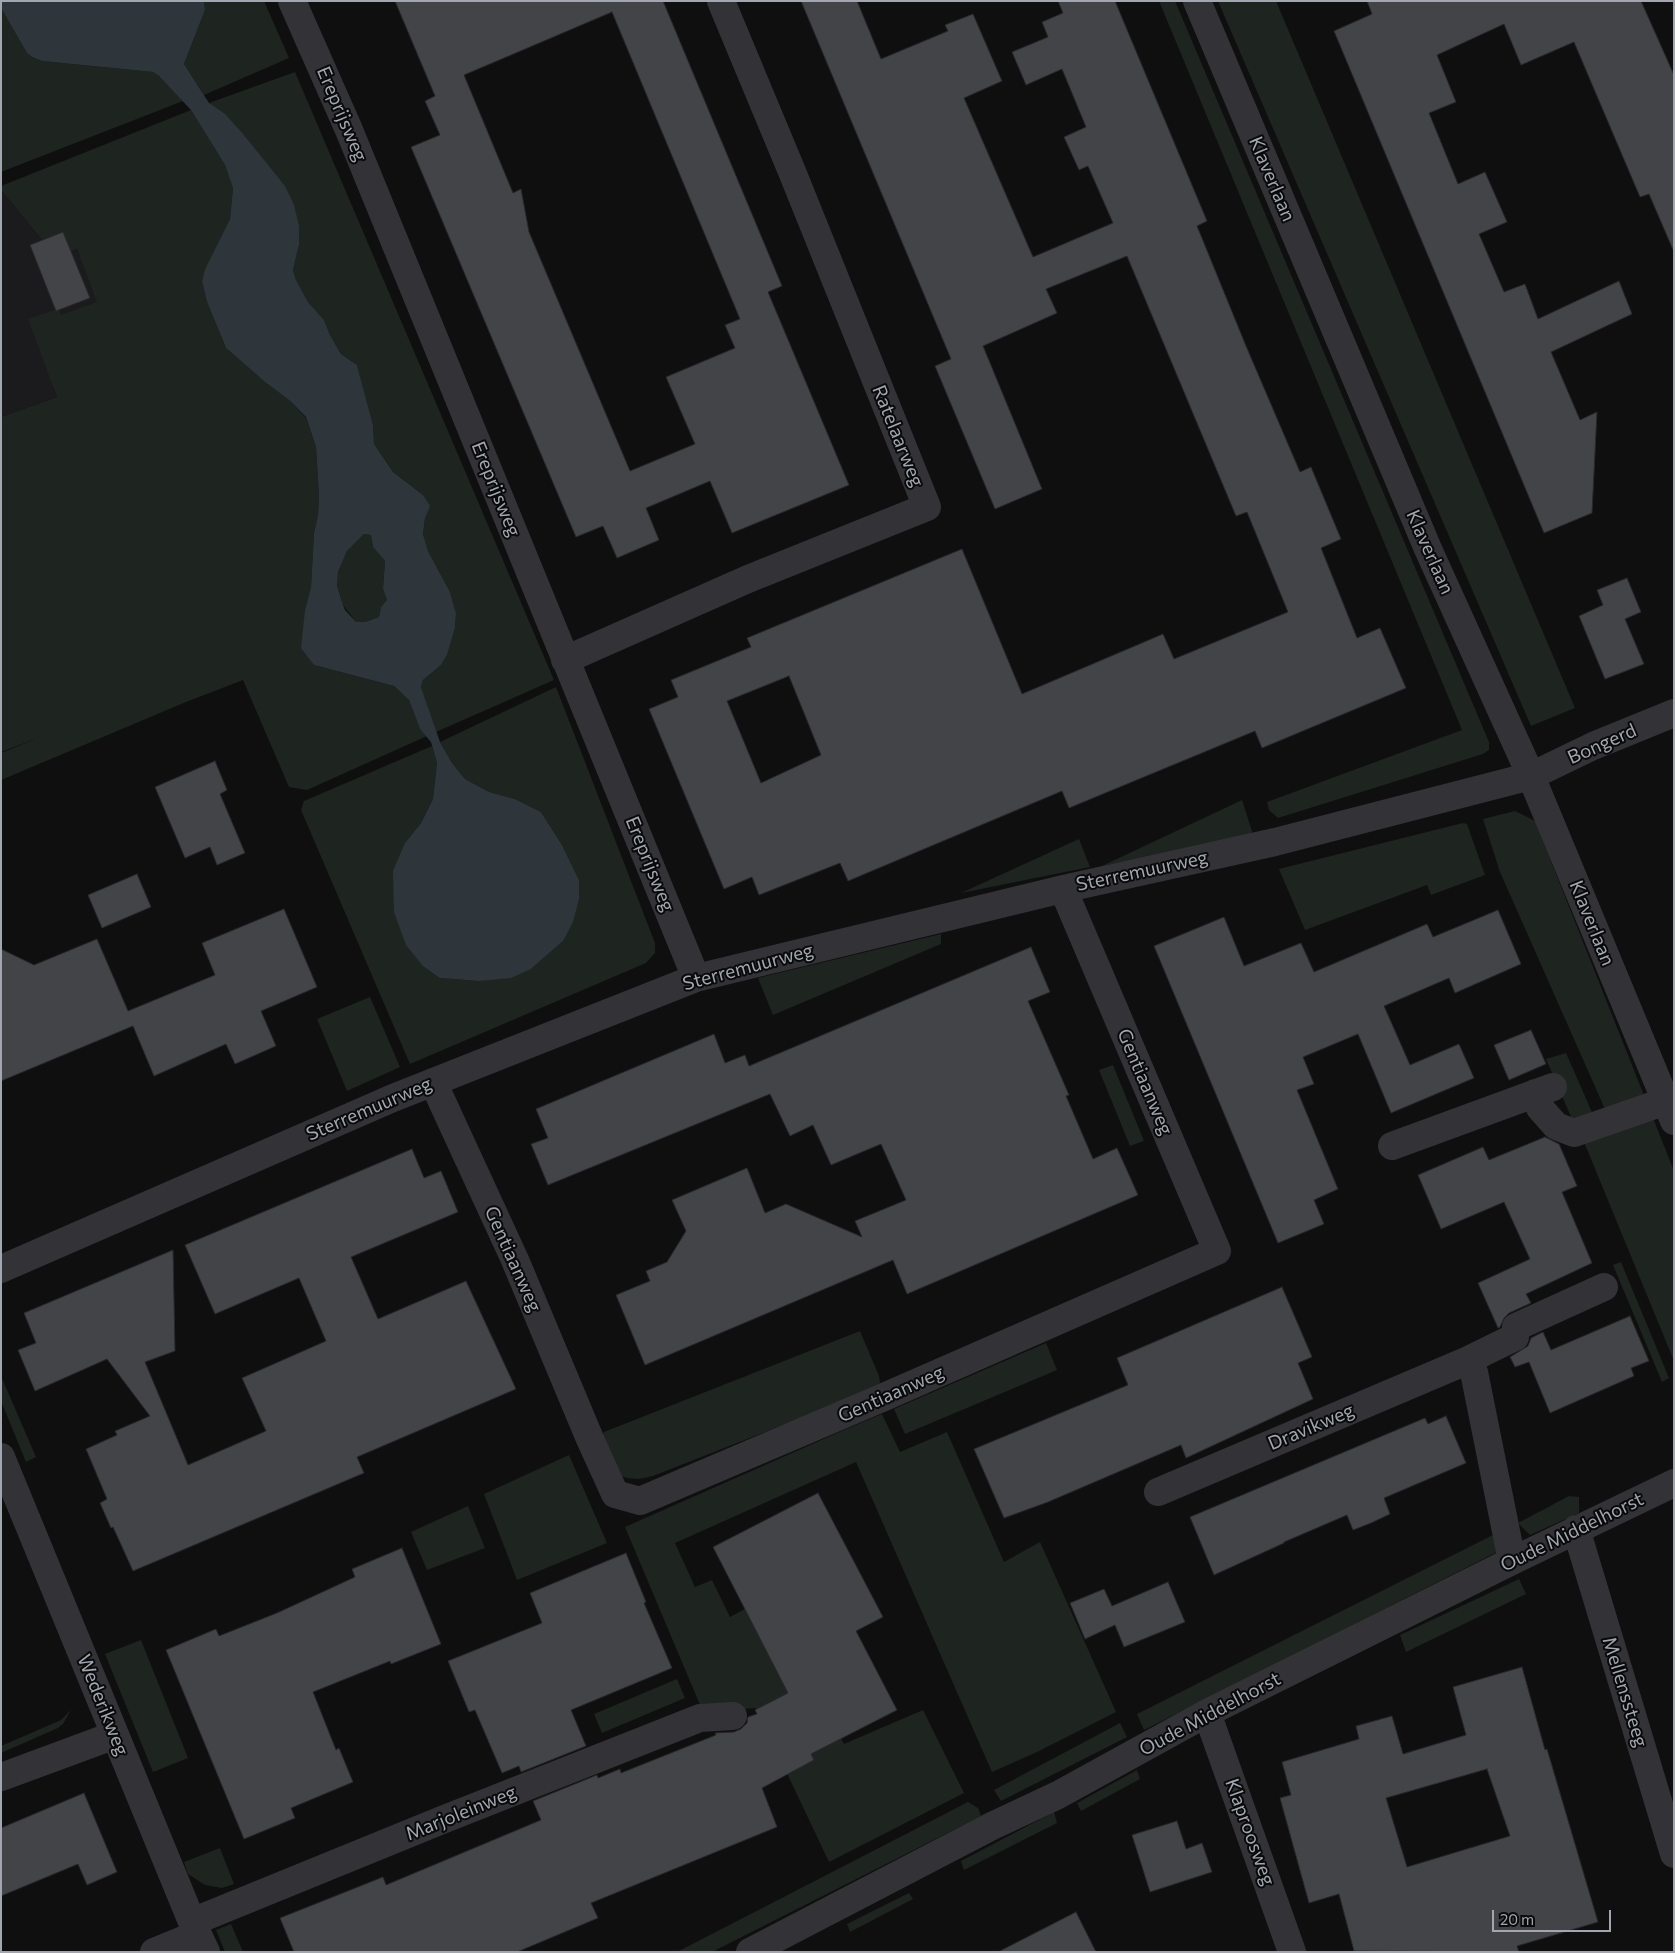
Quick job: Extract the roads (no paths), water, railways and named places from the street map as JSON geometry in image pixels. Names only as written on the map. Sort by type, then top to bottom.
[{"type":"street","name":"Ereprijsweg","points":[[292,1],[349,130],[696,978]]},
{"type":"street","name":"Ratelaarweg","points":[[566,660],[748,579],[927,506],[794,174],[721,1]]},
{"type":"street","name":"Klaverlaan","points":[[1197,1],[1428,549],[1531,776],[1670,1111],[1574,1133],[1556,1126],[1540,1108],[1544,1090],[1392,1146]]},
{"type":"street","name":"Bongerd","points":[[1531,776],[1593,746],[1674,713]]},
{"type":"street","name":"Sterremuurweg","points":[[1,1269],[433,1082],[696,978],[1064,889],[1269,843],[1531,776]]},
{"type":"street","name":"Gentiaanweg","points":[[433,1082],[515,1260],[614,1494],[640,1501],[884,1397],[1217,1251],[1064,889]]},
{"type":"street","name":"Dravikweg","points":[[1158,1492],[1464,1362],[1515,1337],[1516,1328],[1604,1287]]},
{"type":"street","points":[[1464,1362],[1474,1372],[1512,1561]]},
{"type":"street","name":"Wederikweg","points":[[1,1457],[198,1936]]},
{"type":"street","name":"Oude Middelhorst","points":[[750,1952],[992,1826],[1058,1795],[1207,1713],[1576,1529],[1674,1483]]},
{"type":"street","name":"Mellenssteeg","points":[[1576,1529],[1674,1854]]},
{"type":"street","name":"Klaproosweg","points":[[1207,1713],[1292,1952]]},
{"type":"street","name":"Marjoleinweg","points":[[154,1952],[198,1936],[605,1754],[700,1718],[733,1716]]},
{"type":"street","points":[[1,1777],[115,1735]]}]
